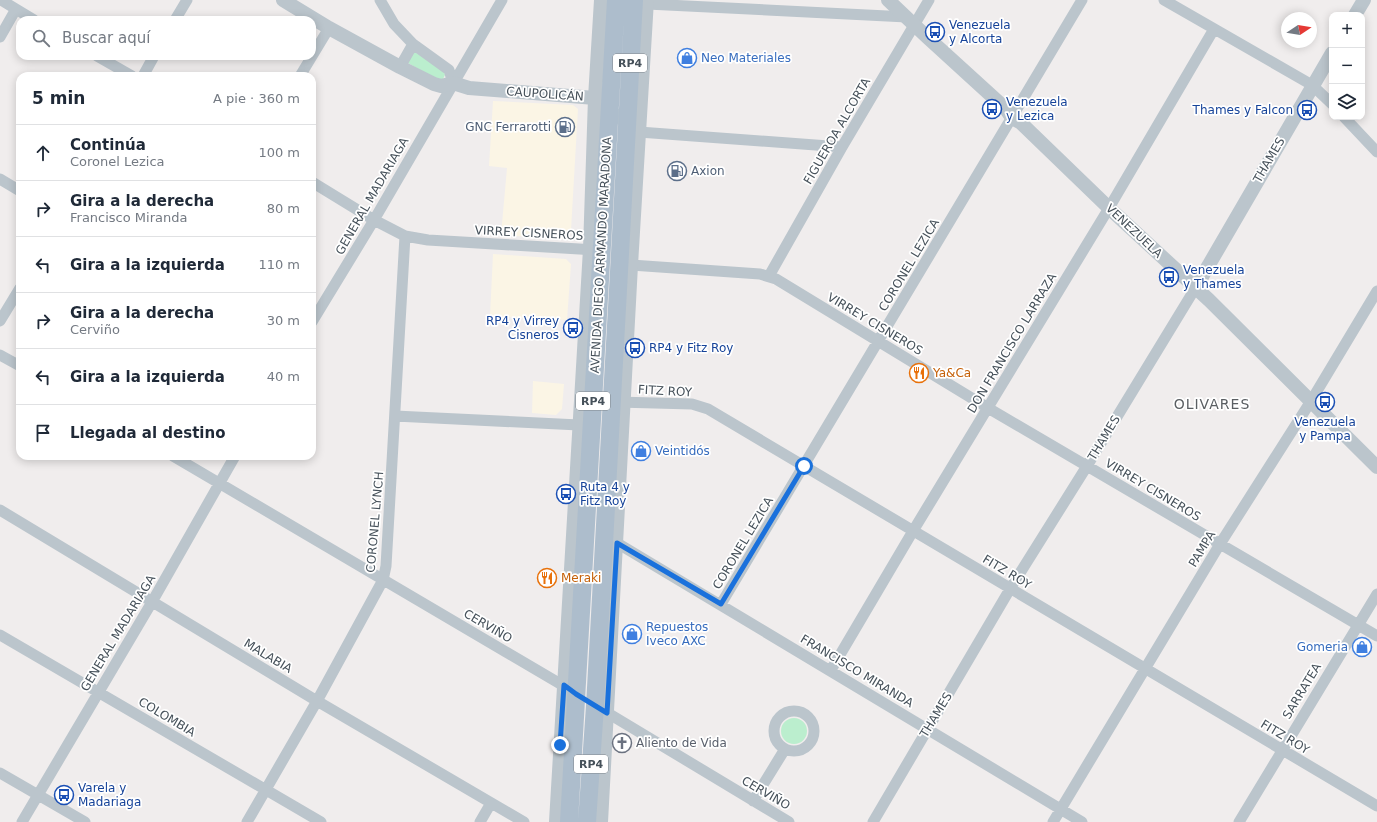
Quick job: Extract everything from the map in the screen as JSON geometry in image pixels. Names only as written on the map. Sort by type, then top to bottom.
[{"type":"main road","name":"AVENIDA DIEGO ARMANDO MARADONA","points":[[567,822],[573,741],[570,690],[585,426],[597,330],[596,250],[610,108],[616,0]]},
{"type":"main road","name":"AVENIDA DIEGO ARMANDO MARADONA","points":[[587,822],[601,709],[625,262],[643,1]]},
{"type":"main road","points":[[585,426],[582,384],[597,330]]},
{"type":"main road","points":[[570,690],[573,555]]},
{"type":"main road","points":[[567,822],[558,779],[573,741]]},
{"type":"street","points":[[1,0],[27,16]]},
{"type":"street","points":[[177,16],[187,0]]},
{"type":"street","name":"CAUPOLICÁN","points":[[283,0],[309,16]]},
{"type":"street","points":[[380,0],[394,24],[413,44],[449,70],[453,83]]},
{"type":"street","name":"GENERAL MADARIAGA","points":[[316,315],[374,220],[502,0]]},
{"type":"street","name":"AVENIDA DIEGO ARMANDO MARADONA","points":[[582,384],[596,250],[595,98],[601,0]]},
{"type":"street","name":"VENEZUELA","points":[[888,0],[1006,109],[1012,118],[1021,123],[1109,208],[1196,288],[1377,467]]},
{"type":"street","name":"FIGUEROA ALCORTA","points":[[769,276],[842,147],[910,21],[929,0]]},
{"type":"street","name":"CORONEL LEZICA","points":[[721,604],[1082,0]]},
{"type":"street","points":[[1164,0],[1312,85],[1329,101]]},
{"type":"street","points":[[1357,12],[1364,0]]},
{"type":"street","points":[[643,1],[910,21]]},
{"type":"street","points":[[0,37],[16,9]]},
{"type":"street","name":"CAUPOLICÁN","points":[[316,20],[400,67],[434,84],[441,86],[453,83],[469,88],[595,98],[610,108],[633,129]]},
{"type":"street","points":[[316,50],[329,28]]},
{"type":"street","name":"DON FRANCISCO LARRAZA","points":[[831,670],[913,531],[1109,208],[1214,29]]},
{"type":"street","points":[[400,67],[413,44]]},
{"type":"street","name":"THAMES","points":[[873,822],[1010,589],[1196,288],[1329,58]]},
{"type":"street","points":[[104,60],[125,72]]},
{"type":"street","points":[[144,72],[152,60]]},
{"type":"street","points":[[302,72],[310,60]]},
{"type":"street","points":[[1347,120],[1377,152]]},
{"type":"street","points":[[633,129],[842,147]]},
{"type":"street","points":[[0,179],[16,188]]},
{"type":"street","name":"VIRREY CISNEROS","points":[[316,184],[374,220],[405,236],[428,240],[596,250],[625,262],[751,272],[769,276],[988,408],[1377,636]]},
{"type":"street","name":"CORONEL LYNCH","points":[[247,822],[317,701],[383,580],[386,566],[405,236]]},
{"type":"street","name":"PAMPA","points":[[1053,822],[1220,544],[1311,401],[1377,291]]},
{"type":"street","points":[[0,321],[16,295]]},
{"type":"street","points":[[0,355],[16,364]]},
{"type":"street","name":"AVENIDA DIEGO ARMANDO MARADONA","points":[[601,822],[601,709],[617,543],[618,402]]},
{"type":"street","name":"FITZ ROY","points":[[618,402],[692,404],[708,409],[1377,806]]},
{"type":"street","points":[[395,416],[585,426]]},
{"type":"street","name":"AVENIDA DIEGO ARMANDO MARADONA","points":[[573,555],[585,426]]},
{"type":"street","name":"CERVIÑO","points":[[180,460],[570,690],[789,822]]},
{"type":"street","name":"GENERAL MADARIAGA","points":[[22,822],[98,691],[152,602],[233,460]]},
{"type":"street","name":"MALABIA","points":[[0,510],[317,701],[524,822]]},
{"type":"street","name":"FRANCISCO MIRANDA","points":[[617,543],[721,604],[1082,822]]},
{"type":"street","name":"SARRATEA","points":[[1239,822],[1377,594]]},
{"type":"street","name":"COLOMBIA","points":[[0,635],[321,822]]},
{"type":"street","name":"AVENIDA DIEGO ARMANDO MARADONA","points":[[556,822],[558,779],[570,690]]},
{"type":"street","points":[[752,801],[785,750]]},
{"type":"street","points":[[0,773],[85,822]]},
{"type":"street","points":[[480,822],[491,803]]},
{"type":"shaded area","points":[[493,101],[573,105],[578,109],[571,230],[562,239],[501,235],[507,168],[489,166]]},
{"type":"shaded area","points":[[493,254],[566,259],[571,264],[567,320],[490,316]]},
{"type":"shaded area","points":[[533,381],[564,384],[562,409],[556,415],[532,413]]},
{"type":"green space","points":[[415,51],[443,69],[445,75],[443,79],[439,81],[408,63],[413,52]]},
{"type":"green space","points":[[794,718],[804,721],[807,731],[804,741],[794,744],[784,741],[781,731],[784,721]]},
{"type":"place","name":"Venezuela y Alcorta","points":[[935,32]]},
{"type":"place","name":"Neo Materiales","points":[[687,58]]},
{"type":"place","name":"Venezuela y Lezica","points":[[992,109]]},
{"type":"place","name":"Thames y Falcon","points":[[1307,110]]},
{"type":"place","name":"GNC Ferrarotti","points":[[565,127]]},
{"type":"place","name":"Axion","points":[[677,171]]},
{"type":"place","name":"Venezuela y Thames","points":[[1169,277]]},
{"type":"place","name":"RP4 y Virrey Cisneros","points":[[573,328]]},
{"type":"place","name":"RP4 y Fitz Roy","points":[[635,348]]},
{"type":"place","name":"Ya&Ca","points":[[919,373]]},
{"type":"place","name":"Venezuela y Pampa","points":[[1325,402]]},
{"type":"place","name":"Veintidós","points":[[641,451]]},
{"type":"place","name":"Ruta 4 y Fitz Roy","points":[[566,494]]},
{"type":"place","name":"Meraki","points":[[547,578]]},
{"type":"place","name":"Repuestos Iveco AXC","points":[[632,634]]},
{"type":"place","name":"Gomeria","points":[[1362,647]]},
{"type":"place","name":"Aliento de Vida","points":[[622,743]]},
{"type":"place","name":"Varela y Madariaga","points":[[64,795]]},
{"type":"district","name":"OLIVARES","points":[[1212,404]]},
{"type":"route","points":[[560,745],[564,685],[594,706],[607,713],[617,543],[721,604],[804,466]]}]
